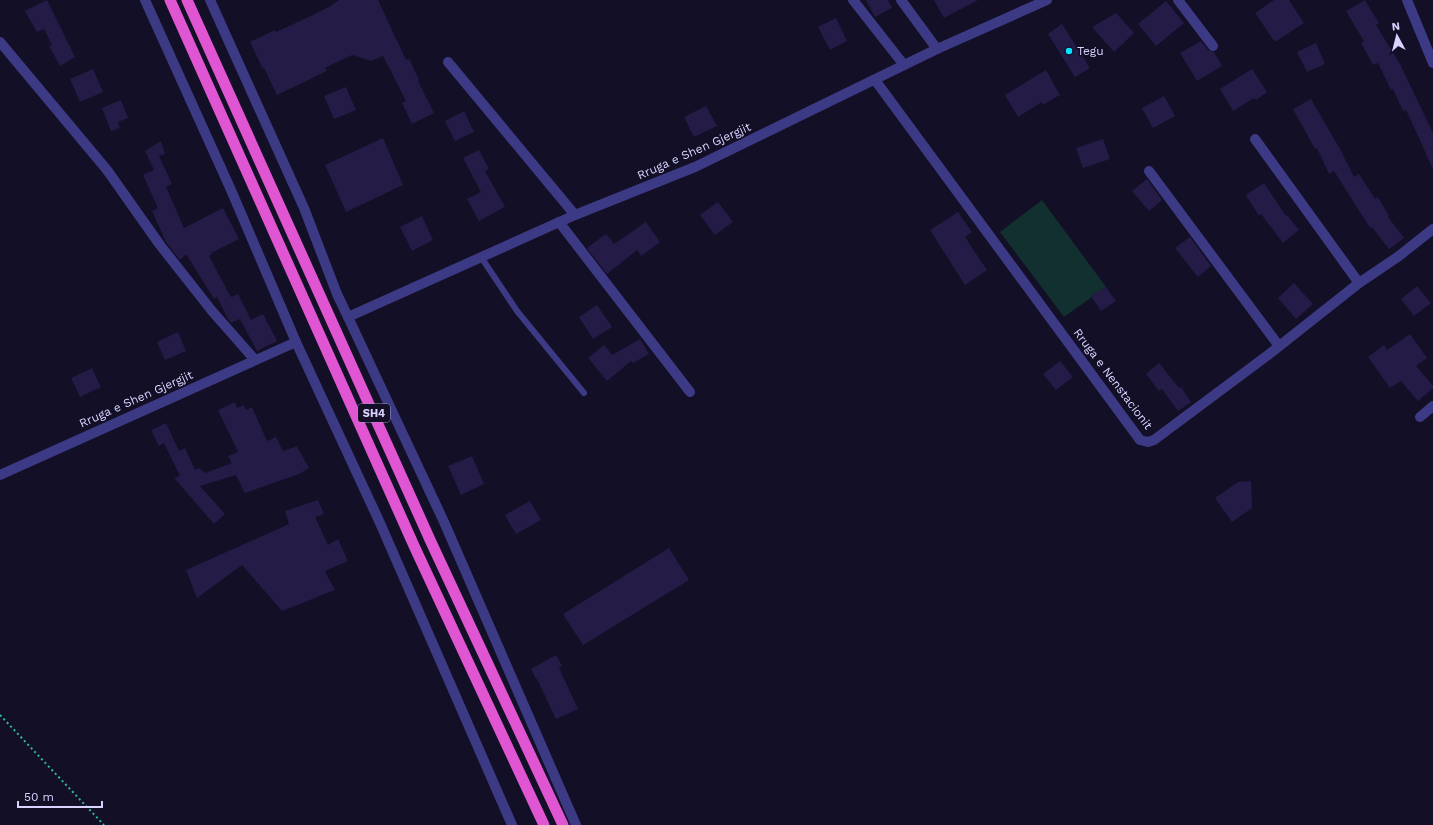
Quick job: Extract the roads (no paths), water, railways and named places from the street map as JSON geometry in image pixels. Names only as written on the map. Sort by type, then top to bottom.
[{"type":"highway","name":"SH4","points":[[170,0],[412,542],[544,825]]},
{"type":"highway","name":"SH4","points":[[188,0],[432,542],[563,825]]},
{"type":"street","points":[[145,0],[231,190],[296,342],[380,523],[512,825]]},
{"type":"street","points":[[210,0],[304,208],[337,294],[444,522],[576,825]]},
{"type":"street","points":[[853,0],[904,65]]},
{"type":"street","points":[[901,0],[937,49]]},
{"type":"street","name":"Rruga e Shen Gjergjit","points":[[348,317],[575,215],[695,167],[937,49],[1047,0]]},
{"type":"street","points":[[1178,0],[1213,46]]},
{"type":"street","points":[[1407,0],[1433,63]]},
{"type":"street","points":[[0,42],[103,165],[160,245],[212,311],[255,360]]},
{"type":"street","points":[[448,62],[575,215]]},
{"type":"street","name":"Rruga e Nenstacionit","points":[[875,80],[1140,440],[1148,442],[1154,440],[1279,346],[1359,283],[1399,256],[1433,229]]},
{"type":"street","points":[[1255,139],[1359,283]]},
{"type":"street","points":[[1149,171],[1279,346]]},
{"type":"street","points":[[559,222],[690,392]]},
{"type":"street","name":"Rruga e Shen Gjergjit","points":[[0,475],[296,342]]},
{"type":"street","points":[[1420,417],[1433,406]]},
{"type":"lane","points":[[481,257],[517,311],[584,393]]},
{"type":"place","name":"Tegu","points":[[1069,51]]}]
